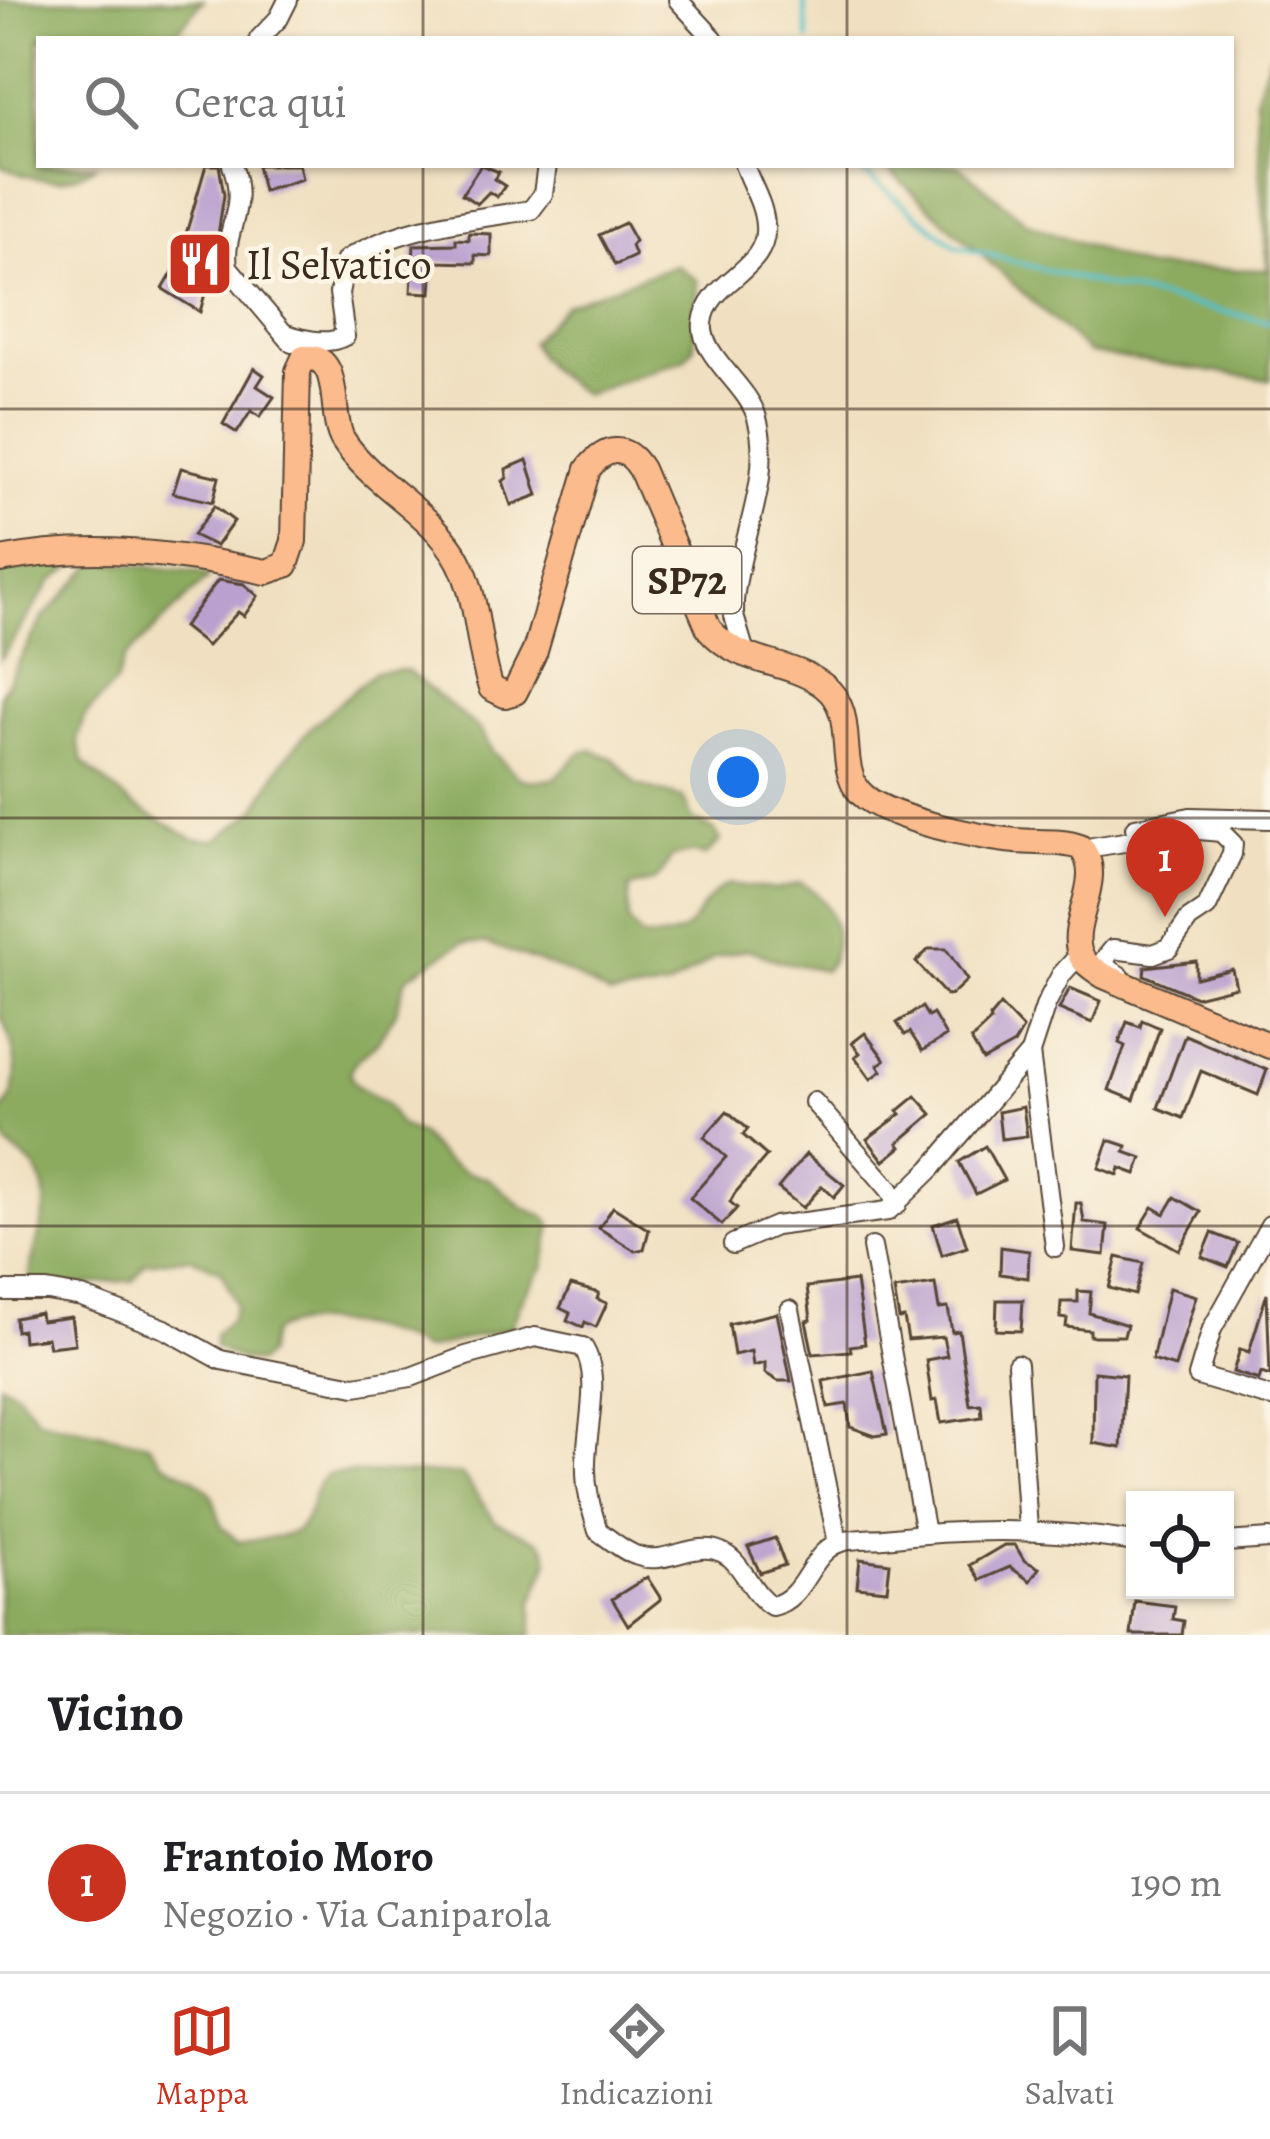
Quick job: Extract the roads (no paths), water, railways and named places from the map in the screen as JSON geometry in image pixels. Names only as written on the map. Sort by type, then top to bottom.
[{"type":"main road","name":"SP72","points":[[304,358],[317,358],[327,366],[334,419],[344,441],[458,559],[490,688],[505,695],[515,692],[523,680],[589,469],[598,456],[615,448],[633,457],[640,469],[709,629],[727,648],[814,681],[835,698],[844,721],[851,776],[858,789],[872,801],[915,818],[982,837],[1084,851]]},
{"type":"main road","points":[[0,560],[119,548],[266,572],[286,565],[293,549],[297,379],[304,358]]},
{"type":"main road","points":[[1084,851],[1089,879],[1079,955],[1085,964],[1270,1046]]},
{"type":"street","points":[[262,36],[288,0]]},
{"type":"street","points":[[678,0],[711,36]]},
{"type":"street","points":[[233,168],[240,198],[227,267],[304,358]]},
{"type":"street","points":[[286,334],[306,340],[339,340],[345,336],[338,293],[346,260],[422,226],[531,210],[543,194],[547,168]]},
{"type":"street","points":[[745,168],[763,212],[765,240],[755,259],[716,294],[703,322],[709,349],[746,393],[759,424],[760,481],[734,601],[746,656]]},
{"type":"street","points":[[1084,851],[1097,837],[1190,817],[1270,819]]},
{"type":"street","points":[[1084,851],[1199,830],[1221,832],[1233,844],[1207,907],[1189,919],[1169,948],[1153,953],[1113,949],[1103,960],[1111,972],[1138,983],[1143,992]]},
{"type":"street","points":[[734,1244],[775,1226],[881,1212],[897,1204],[1030,1054],[1060,975],[1079,955]]},
{"type":"street","points":[[1030,1054],[1055,1246]]},
{"type":"street","points":[[814,1102],[897,1204]]},
{"type":"street","points":[[1270,1226],[1212,1329],[1198,1376],[1270,1397]]},
{"type":"street","points":[[872,1247],[925,1533]]},
{"type":"street","points":[[0,1291],[47,1291],[82,1298],[165,1329],[221,1360],[355,1386],[410,1378],[535,1337],[583,1347],[589,1354],[590,1386],[585,1466],[598,1531],[640,1558],[679,1555],[705,1546],[727,1553],[763,1601],[772,1606],[788,1600],[838,1543],[925,1533],[1028,1530],[1126,1540]]},
{"type":"street","points":[[790,1310],[838,1543]]},
{"type":"street","points":[[1018,1364],[1028,1530]]},
{"type":"street","points":[[1234,1541],[1270,1539]]},
{"type":"waterway","points":[[804,0],[808,36]]},
{"type":"waterway","points":[[858,168],[956,246],[1270,322]]},
{"type":"place","name":"Il Selvatico","points":[[200,264]]},
{"type":"place","name":"Frantoio Moro","points":[[1165,917]]}]
